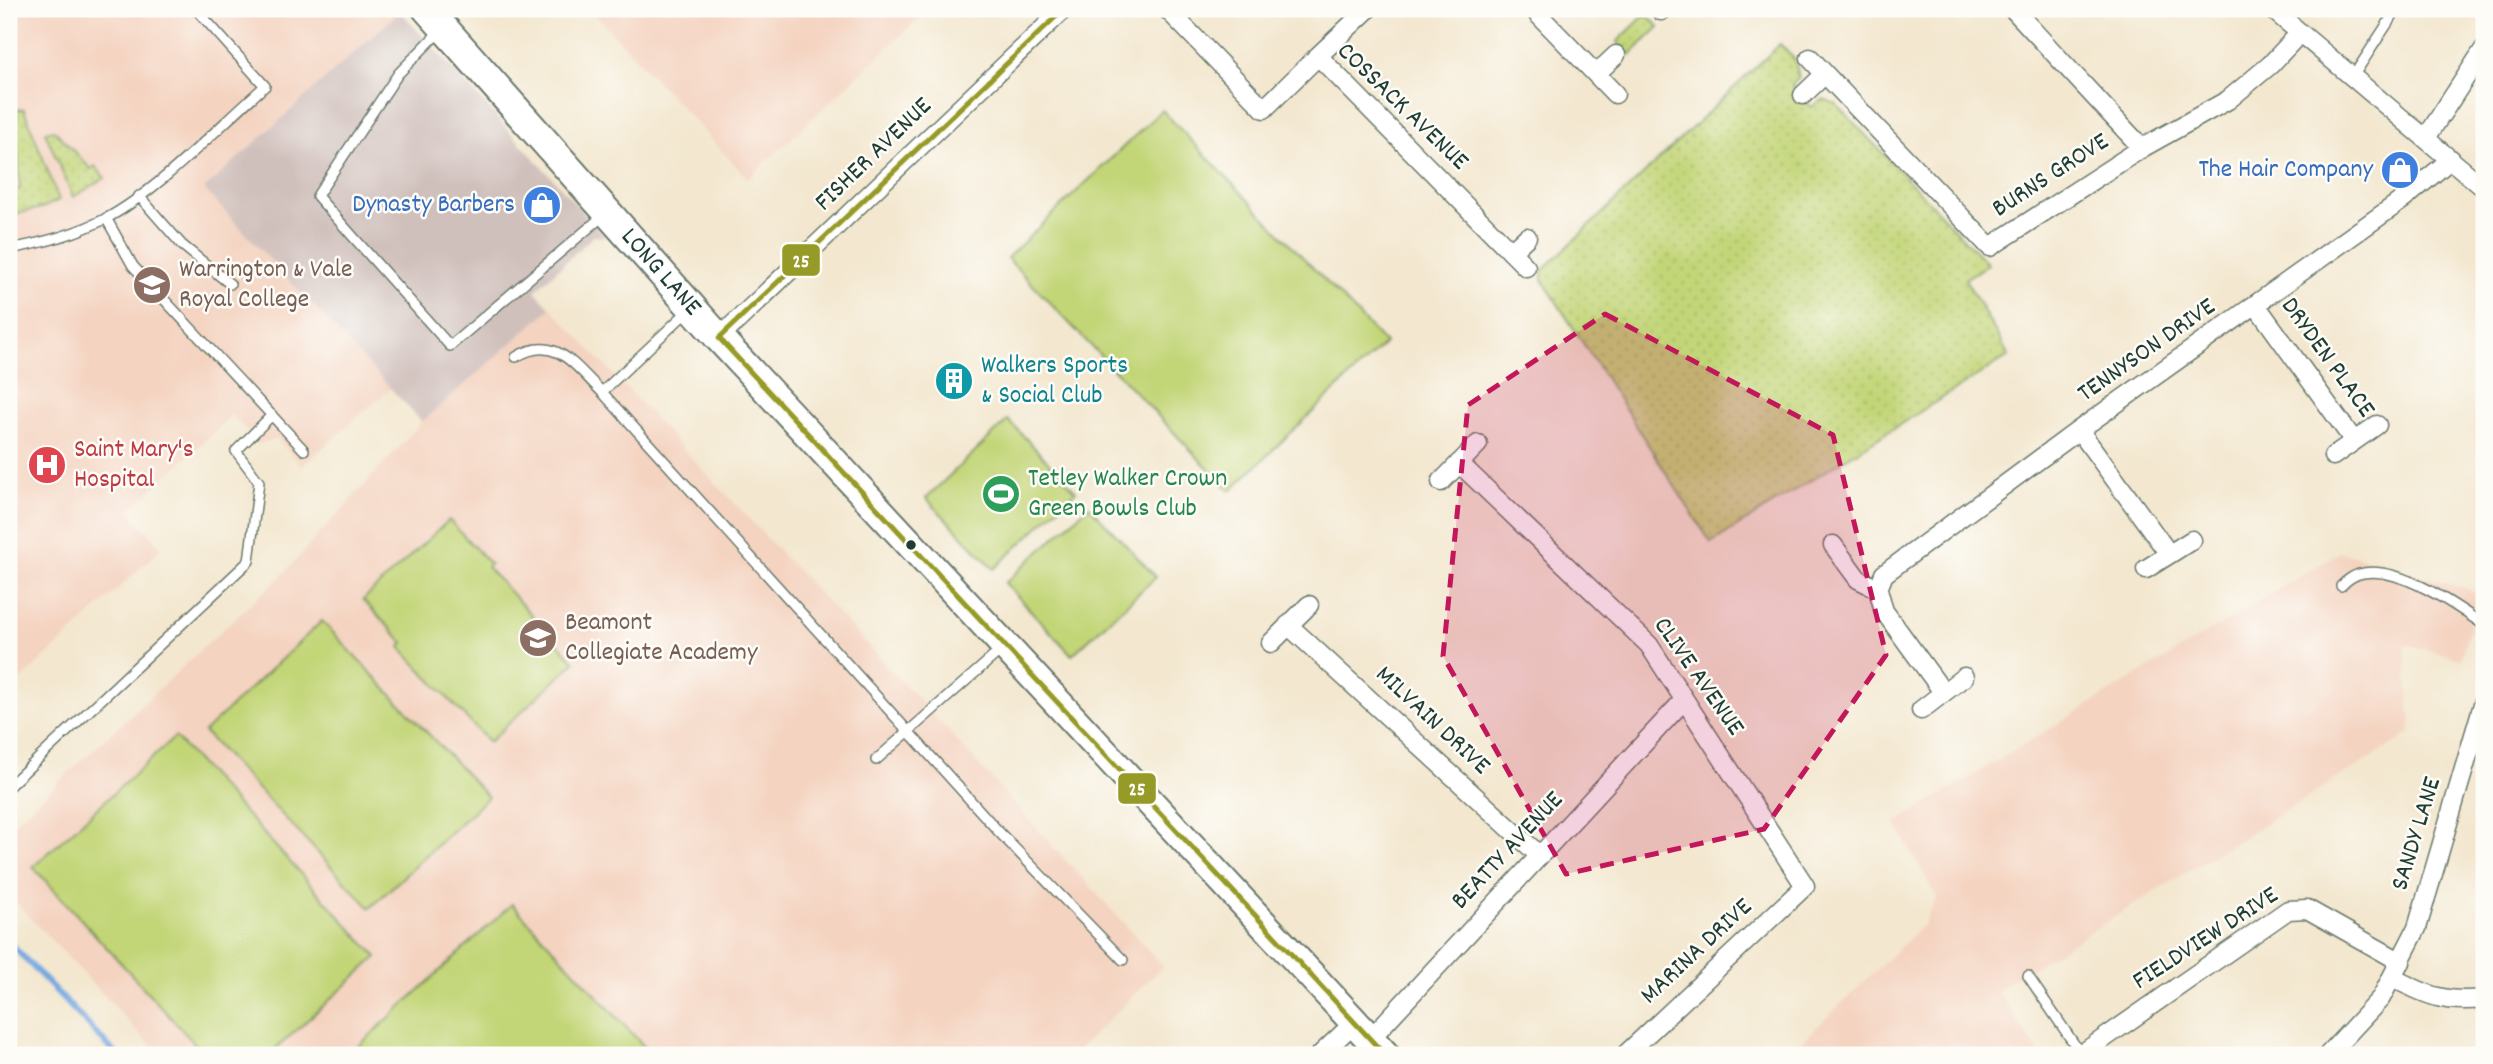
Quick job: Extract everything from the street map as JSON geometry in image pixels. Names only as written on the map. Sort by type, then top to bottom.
[{"type":"main road","name":"LONG LANE","points":[[436,18],[719,338],[1370,1039]]},
{"type":"street","name":"FISHER AVENUE","points":[[719,338],[1064,9]]},
{"type":"street","name":"COSSACK AVENUE","points":[[1167,9],[1264,108],[1318,56],[1526,267]]},
{"type":"street","points":[[1318,56],[1368,9]]},
{"type":"street","points":[[1533,9],[1615,94]]},
{"type":"street","points":[[2013,9],[2142,148]]},
{"type":"street","points":[[2272,9],[2484,188]]},
{"type":"street","name":"BURNS GROVE","points":[[1810,58],[1990,247],[2142,148],[2228,100],[2270,65],[2299,34]]},
{"type":"street","points":[[2427,138],[2484,49]]},
{"type":"street","points":[[1596,74],[1616,55]]},
{"type":"street","points":[[1803,95],[1825,74]]},
{"type":"street","name":"TENNYSON DRIVE","points":[[1878,589],[1890,568],[2405,198],[2451,159]]},
{"type":"street","points":[[1511,252],[1527,237]]},
{"type":"street","name":"DRYDEN PLACE","points":[[2256,305],[2354,441]]},
{"type":"street","name":"DRYDEN PLACE","points":[[2333,456],[2377,425]]},
{"type":"street","points":[[2079,430],[2169,554]]},
{"type":"street","points":[[1441,482],[1478,444]]},
{"type":"street","name":"CLIVE AVENUE","points":[[1459,463],[1632,626],[1657,656],[1805,886]]},
{"type":"street","points":[[2146,569],[2192,540]]},
{"type":"street","points":[[1833,545],[1858,579],[1878,589],[1884,611],[1943,692]]},
{"type":"street","points":[[1271,643],[1308,606]]},
{"type":"street","name":"MILVAIN DRIVE","points":[[1288,625],[1539,855]]},
{"type":"street","points":[[1921,710],[1964,677]]},
{"type":"street","name":"BEATTY AVENUE","points":[[1320,1055],[1370,1039],[1684,699]]},
{"type":"street","name":"SANDY LANE","points":[[2328,1055],[2363,1021],[2397,970],[2417,928],[2484,701]]},
{"type":"street","name":"MARINA DRIVE","points":[[1625,1055],[1805,886]]},
{"type":"street","name":"FIELDVIEW DRIVE","points":[[2081,1055],[2288,910],[2307,909],[2439,1000],[2455,1002],[2484,999]]},
{"type":"lane","points":[[9,249],[45,242],[106,218],[139,196],[265,86],[196,9]]},
{"type":"lane","points":[[2352,78],[2397,9]]},
{"type":"lane","points":[[436,18],[317,197],[450,346],[608,212]]},
{"type":"lane","points":[[139,196],[183,245],[230,284]]},
{"type":"lane","points":[[106,218],[133,266],[304,450]]},
{"type":"lane","points":[[602,392],[692,307]]},
{"type":"lane","points":[[516,357],[532,347],[549,348],[565,356],[602,392],[910,730],[999,832],[1123,960]]},
{"type":"lane","points":[[9,786],[249,561],[259,482],[236,451],[272,415]]},
{"type":"lane","points":[[2341,586],[2356,574],[2374,571],[2391,575],[2435,593],[2484,625]]},
{"type":"lane","points":[[876,760],[1006,645]]},
{"type":"lane","name":"FIELDVIEW DRIVE","points":[[2028,976],[2081,1055]]},
{"type":"highlighted area","points":[[1605,314],[1833,435],[1886,655],[1764,829],[1566,874],[1443,656],[1468,405]]},
{"type":"shaded area","name":"Warrington & Vale Royal College","points":[[9,9],[400,11],[205,189],[391,388],[302,466],[277,439],[258,444],[232,415],[129,511],[162,548],[9,691]]},
{"type":"shaded area","points":[[590,9],[929,9],[748,179]]},
{"type":"shaded area","points":[[400,11],[606,237],[593,236],[535,291],[551,308],[422,422],[204,189]]},
{"type":"shaded area","name":"Beamont Collegiate Academy","points":[[551,308],[923,704],[1163,966],[1073,1055],[160,1055],[9,895],[9,828],[284,573],[422,422]]},
{"type":"shaded area","points":[[2340,552],[2480,593],[2461,659],[2405,644],[2411,733],[1997,990],[2040,1055],[1788,1055],[1925,923],[1937,897],[1895,823]]},
{"type":"green space","points":[[1646,14],[1659,27],[1630,55],[1617,42]]},
{"type":"green space","points":[[1780,44],[1795,60],[1799,78],[1792,85],[1811,107],[1824,99],[1836,104],[1988,264],[1965,279],[2009,356],[1711,543],[1542,279],[1542,271]]},
{"type":"green space","points":[[24,109],[59,200],[42,208],[9,215],[9,191],[20,189],[15,110]]},
{"type":"green space","points":[[1162,110],[1385,343],[1230,491],[1007,258]]},
{"type":"green space","points":[[54,130],[91,169],[95,166],[105,178],[73,197],[45,132]]},
{"type":"green space","name":"Tetley Walker Crown Green Bowls Club","points":[[1008,420],[1076,491],[994,569],[926,498]]},
{"type":"green space","name":"Tetley Walker Crown Green Bowls Club","points":[[1089,506],[1156,577],[1072,655],[1005,583]]},
{"type":"green space","points":[[449,520],[490,564],[487,567],[575,662],[489,742],[400,647],[404,643],[363,600]]},
{"type":"green space","points":[[322,621],[488,797],[370,908],[204,732]]},
{"type":"green space","points":[[175,737],[377,957],[269,1055],[205,1055],[33,867]]},
{"type":"green space","points":[[512,904],[652,1055],[349,1055]]},
{"type":"waterway","points":[[9,942],[117,1055]]},
{"type":"transit line","name":"25","points":[[1064,9],[719,338],[1385,1055]]},
{"type":"place","name":"The Hair Company","points":[[2400,170]]},
{"type":"place","name":"Dynasty Barbers","points":[[542,205]]},
{"type":"place","name":"Warrington & Vale Royal College","points":[[152,285]]},
{"type":"place","name":"Walkers Sports & Social Club","points":[[954,381]]},
{"type":"place","name":"Saint Mary's Hospital","points":[[47,465]]},
{"type":"place","name":"Tetley Walker Crown Green Bowls Club","points":[[1001,494]]},
{"type":"place","name":"Beamont Collegiate Academy","points":[[538,638]]}]
